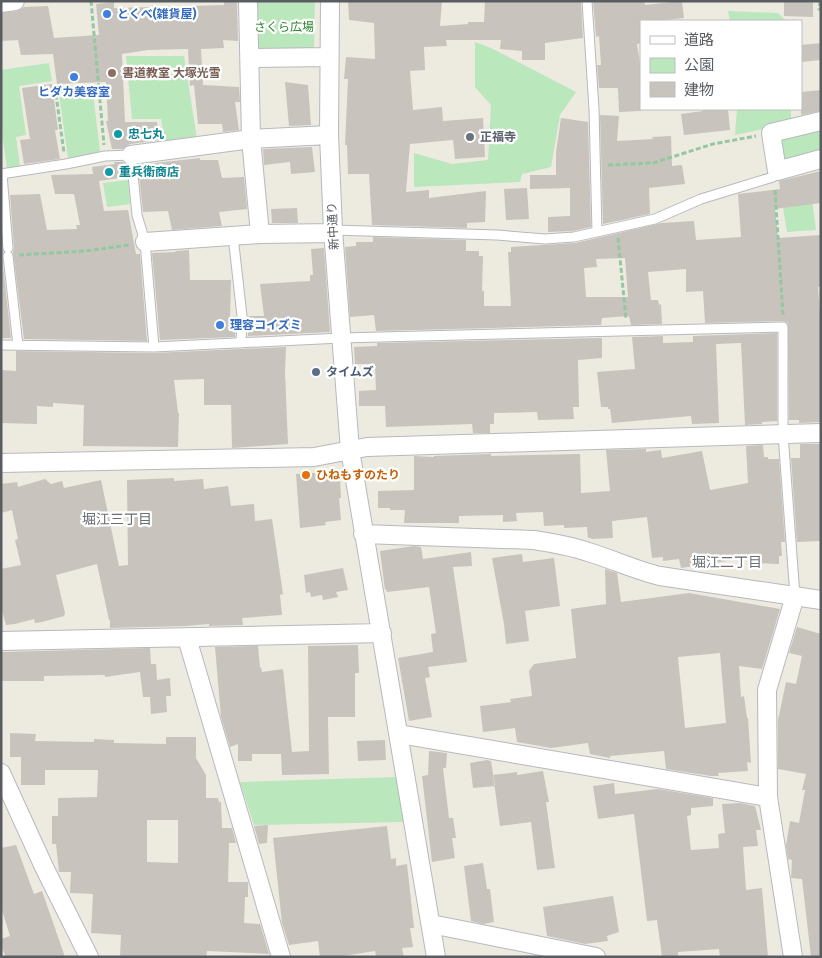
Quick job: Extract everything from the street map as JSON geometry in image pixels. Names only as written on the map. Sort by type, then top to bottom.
[{"type":"street","points":[[1,3],[15,1]]},
{"type":"street","points":[[248,1],[251,139],[260,234]]},
{"type":"street","name":"新中通り","points":[[330,1],[329,135],[333,231],[350,450],[436,957]]},
{"type":"street","points":[[250,58],[329,57]]},
{"type":"street","points":[[821,121],[770,133],[775,174],[821,158]]},
{"type":"street","points":[[131,154],[251,139],[329,135]]},
{"type":"street","points":[[144,242],[333,231]]},
{"type":"street","points":[[1,464],[314,457],[367,447],[821,433]]},
{"type":"street","points":[[363,534],[534,540],[556,543],[660,576],[821,600]]},
{"type":"street","points":[[794,957],[768,797],[767,690],[795,596]]},
{"type":"street","points":[[1,641],[382,633]]},
{"type":"street","points":[[187,638],[281,957]]},
{"type":"street","points":[[399,734],[768,797]]},
{"type":"street","points":[[1,773],[44,867],[89,957]]},
{"type":"street","points":[[431,924],[596,957]]},
{"type":"lane","points":[[587,1],[594,109],[597,232]]},
{"type":"lane","points":[[18,345],[1,174],[105,156],[131,154],[137,215],[144,242],[154,347]]},
{"type":"lane","points":[[333,231],[545,239],[574,237],[655,219],[700,199],[775,174]]},
{"type":"lane","points":[[233,236],[242,316],[241,343]]},
{"type":"lane","points":[[1,345],[154,347],[341,338],[784,327],[784,434],[795,596]]},
{"type":"path","points":[[92,1],[97,83],[105,156]]},
{"type":"path","points":[[820,1],[819,9],[821,9]]},
{"type":"path","points":[[55,86],[66,164]]},
{"type":"path","points":[[595,165],[653,163],[713,144],[770,133]]},
{"type":"path","points":[[775,174],[784,327]]},
{"type":"path","points":[[617,228],[627,330]]},
{"type":"path","points":[[8,252],[85,251],[144,242]]},
{"type":"green space","name":"さくら広場","points":[[254,1],[315,1],[314,47],[307,52],[261,53],[254,45]]},
{"type":"green space","points":[[728,11],[778,13],[785,20],[730,20]]},
{"type":"green space","points":[[475,42],[491,48],[576,92],[560,115],[551,167],[522,174],[520,182],[414,187],[414,153],[452,164],[488,160],[491,105],[475,87]]},
{"type":"green space","points":[[126,56],[184,56],[197,139],[165,143],[161,119],[132,119]]},
{"type":"green space","points":[[49,63],[52,81],[19,86],[26,135],[16,137],[20,166],[7,168],[1,126],[1,70]]},
{"type":"green space","points":[[92,85],[100,151],[93,155],[68,158],[58,87]]},
{"type":"green space","points":[[737,110],[791,110],[791,123],[735,135]]},
{"type":"green space","points":[[821,128],[821,152],[788,159],[779,155],[781,136]]},
{"type":"green space","points":[[128,180],[130,204],[107,207],[103,183]]},
{"type":"green space","points":[[812,200],[816,230],[787,232],[783,208]]},
{"type":"green space","points":[[397,777],[404,822],[254,825],[240,782]]},
{"type":"building","points":[[237,1],[238,41],[223,40],[224,48],[201,49],[203,85],[239,87],[240,102],[235,102],[239,130],[223,132],[222,124],[198,124],[194,85],[190,86],[188,49],[148,50],[122,54],[125,122],[157,122],[160,140],[130,144],[123,149],[112,149],[106,121],[108,121],[106,82],[57,84],[53,54],[21,55],[18,40],[1,41],[1,13],[17,11],[24,7],[48,6],[54,38],[99,35],[96,4],[114,2],[114,8],[224,5],[224,2]]},
{"type":"building","points":[[348,1],[442,1],[440,26],[484,22],[485,1],[581,1],[583,38],[545,43],[545,60],[522,60],[522,51],[500,49],[501,40],[446,40],[447,46],[424,47],[425,70],[410,71],[413,110],[442,107],[443,121],[483,118],[485,157],[455,159],[453,140],[410,144],[406,192],[429,190],[429,198],[486,191],[485,222],[467,223],[467,228],[372,225],[369,174],[348,174],[347,145],[345,145],[348,79],[344,79],[346,57],[375,59],[374,23],[349,20]]},
{"type":"building","points":[[593,1],[644,1],[645,5],[682,1],[684,18],[640,20],[640,43],[637,44],[640,63],[641,111],[619,112],[618,88],[599,88],[597,65],[601,65],[599,36],[596,37]]},
{"type":"building","points":[[784,1],[813,1],[813,17],[784,16]]},
{"type":"building","points":[[821,43],[821,60],[802,62],[802,45]]},
{"type":"building","points":[[285,82],[308,85],[311,125],[289,126]]},
{"type":"building","points":[[52,84],[58,130],[55,130],[60,159],[24,164],[20,140],[30,139],[22,88]]},
{"type":"building","points":[[821,90],[821,111],[801,115],[802,92]]},
{"type":"building","points":[[728,110],[730,130],[684,135],[681,114]]},
{"type":"building","points":[[600,115],[619,116],[617,141],[671,136],[672,166],[682,165],[685,184],[649,188],[650,214],[603,224]]},
{"type":"building","points":[[561,118],[588,122],[591,227],[573,231],[548,232],[548,217],[570,216],[570,188],[530,189],[530,175],[556,175],[556,152]]},
{"type":"building","points":[[312,147],[315,172],[291,174],[290,162],[264,165],[263,149]]},
{"type":"building","points":[[200,158],[200,160],[218,160],[222,178],[244,177],[247,209],[219,212],[222,226],[172,230],[168,211],[143,212],[138,165]]},
{"type":"building","points":[[114,162],[126,164],[127,177],[99,181],[104,211],[128,210],[136,254],[140,254],[147,341],[24,339],[13,252],[10,195],[40,194],[47,230],[77,229],[76,225],[80,225],[74,194],[55,194],[51,175],[93,174],[92,167],[115,164]]},
{"type":"building","points":[[821,171],[821,203],[775,209],[778,238],[821,235],[820,287],[818,287],[821,329],[821,422],[799,423],[799,420],[789,420],[788,323],[783,321],[705,323],[703,291],[686,292],[686,269],[648,272],[651,300],[658,300],[659,305],[661,304],[662,324],[631,325],[629,316],[602,318],[601,325],[376,331],[374,315],[350,317],[345,247],[356,246],[356,242],[373,242],[373,237],[466,240],[466,251],[479,251],[479,256],[483,256],[482,291],[484,291],[484,306],[511,306],[508,252],[511,252],[511,247],[575,243],[662,223],[694,221],[696,240],[741,237],[738,194],[780,189],[779,181]],"holes":[[[625,258],[628,297],[586,297],[584,268],[597,267],[596,259]]]},
{"type":"building","points":[[527,188],[529,219],[506,220],[504,189]]},
{"type":"building","points":[[297,208],[298,223],[272,223],[271,209]]},
{"type":"building","points":[[1,242],[3,252],[11,338],[1,338]]},
{"type":"building","points":[[324,248],[330,332],[248,336],[248,316],[264,316],[260,284],[310,281],[310,275],[313,275],[311,249]]},
{"type":"building","points":[[189,250],[190,280],[231,280],[230,317],[236,316],[235,337],[160,340],[152,253]]},
{"type":"building","points":[[777,333],[777,421],[745,425],[741,343],[716,344],[719,423],[692,424],[691,416],[612,423],[610,409],[608,407],[601,407],[597,372],[635,369],[632,337],[663,336],[663,343],[693,342],[693,336]]},
{"type":"building","points":[[602,338],[602,358],[578,360],[579,407],[573,407],[574,419],[538,420],[537,412],[494,413],[494,424],[490,424],[490,433],[473,433],[472,424],[386,427],[385,406],[359,406],[359,391],[376,390],[375,364],[355,364],[354,347],[377,346],[377,343]]},
{"type":"building","points":[[286,347],[285,372],[288,444],[232,448],[231,405],[204,405],[204,379],[174,380],[179,413],[178,447],[83,446],[84,405],[53,403],[53,407],[37,406],[37,424],[1,423],[1,370],[16,371],[16,351],[154,353]]},
{"type":"building","points":[[800,444],[821,444],[821,541],[797,542],[791,458],[800,458]]},
{"type":"building","points":[[763,445],[764,457],[779,459],[785,542],[781,542],[782,556],[779,556],[779,564],[753,563],[753,557],[681,568],[679,559],[663,561],[663,557],[652,558],[647,517],[612,521],[613,538],[591,539],[588,538],[587,527],[564,528],[564,525],[544,526],[543,512],[516,513],[517,521],[503,522],[503,515],[459,516],[459,523],[404,523],[405,510],[378,508],[378,491],[414,490],[414,456],[580,454],[581,493],[610,491],[606,450],[646,449],[646,452],[661,450],[662,458],[702,451],[710,490],[748,483],[746,446]]},
{"type":"building","points":[[333,472],[340,478],[341,520],[325,522],[326,525],[300,528],[296,474]]},
{"type":"building","points":[[174,478],[174,481],[203,479],[204,489],[228,486],[231,506],[254,504],[255,521],[272,519],[283,594],[280,595],[282,615],[242,618],[243,625],[209,626],[209,624],[110,628],[110,620],[97,564],[56,575],[65,613],[64,616],[42,622],[35,623],[34,619],[6,625],[1,607],[1,569],[21,565],[15,540],[18,539],[12,510],[1,513],[1,484],[17,482],[18,487],[45,479],[51,484],[62,481],[64,488],[101,480],[119,566],[128,565],[127,480]]},
{"type":"building","points":[[414,546],[421,547],[423,559],[471,552],[472,566],[453,567],[467,662],[428,667],[430,677],[425,678],[432,717],[409,721],[398,658],[433,652],[431,634],[436,633],[429,587],[387,592],[385,590],[380,551]]},
{"type":"building","points":[[522,554],[523,562],[554,558],[560,606],[525,611],[529,641],[506,644],[492,558]]},
{"type":"building","points":[[343,568],[348,590],[336,592],[338,597],[323,600],[322,595],[311,597],[310,592],[306,593],[304,575]]},
{"type":"building","points":[[605,569],[617,573],[621,602],[689,593],[780,609],[762,669],[739,666],[741,697],[744,696],[748,718],[751,763],[747,762],[748,771],[718,773],[719,776],[711,776],[666,769],[664,751],[610,756],[610,758],[590,754],[588,743],[551,748],[517,742],[515,728],[483,732],[480,706],[511,702],[510,699],[532,696],[529,671],[534,664],[576,658],[571,609],[606,604]],"holes":[[[720,653],[726,723],[685,728],[678,657]]]},
{"type":"building","points":[[797,627],[821,634],[821,957],[811,957],[802,879],[791,878],[792,860],[788,859],[786,845],[790,821],[799,823],[805,790],[802,790],[806,774],[778,769],[778,720],[786,682],[796,684],[802,656],[789,653]]},
{"type":"building","points":[[358,645],[359,673],[355,673],[355,717],[328,717],[329,774],[282,775],[281,754],[252,754],[252,761],[238,761],[238,744],[230,747],[221,717],[215,647],[258,646],[262,672],[283,669],[292,752],[309,751],[308,646]]},
{"type":"building","points":[[150,648],[151,664],[156,664],[157,680],[170,678],[171,696],[166,696],[167,712],[151,714],[150,697],[143,697],[140,672],[105,677],[105,675],[44,676],[44,681],[1,681],[1,652]]},
{"type":"building","points":[[10,733],[36,734],[35,741],[94,742],[94,739],[114,740],[114,743],[166,744],[166,737],[196,737],[196,758],[206,775],[206,798],[218,798],[219,802],[221,802],[222,828],[232,828],[236,843],[229,843],[228,882],[248,882],[248,897],[245,897],[244,923],[260,924],[269,954],[207,951],[206,957],[120,957],[121,935],[91,933],[93,894],[70,893],[71,872],[59,872],[56,844],[52,844],[52,816],[58,816],[58,798],[97,797],[98,770],[45,770],[45,785],[21,785],[21,757],[10,757]],"holes":[[[147,820],[178,820],[178,863],[147,862]]]},
{"type":"building","points":[[385,740],[386,760],[358,761],[357,741]]},
{"type":"building","points":[[429,751],[447,753],[446,768],[443,768],[449,818],[453,818],[456,838],[452,838],[455,858],[432,862],[422,776],[428,775]]},
{"type":"building","points":[[491,761],[495,786],[473,788],[470,763]]},
{"type":"building","points":[[543,771],[549,802],[546,802],[555,868],[537,870],[531,822],[500,826],[493,775],[517,772],[517,775]]},
{"type":"building","points":[[614,783],[615,794],[658,789],[713,798],[713,806],[691,808],[691,815],[687,816],[691,850],[719,848],[718,834],[725,833],[722,804],[740,803],[755,806],[761,830],[756,830],[758,846],[743,847],[746,890],[762,888],[768,957],[720,957],[719,949],[678,952],[678,957],[662,957],[657,920],[647,921],[634,814],[598,819],[593,786]]},
{"type":"building","points":[[268,825],[267,843],[259,844],[254,826]]},
{"type":"building","points":[[387,826],[391,859],[396,858],[396,866],[407,864],[414,928],[410,928],[413,947],[402,948],[404,957],[376,957],[375,951],[337,957],[320,957],[318,941],[289,945],[282,923],[273,838]]},
{"type":"building","points":[[16,845],[34,894],[42,891],[65,957],[6,957],[1,946],[1,939],[10,936],[1,907],[1,848]]},
{"type":"building","points":[[483,863],[487,889],[490,889],[494,922],[483,924],[471,921],[464,866]]},
{"type":"building","points":[[613,896],[619,932],[607,936],[608,941],[585,944],[547,936],[543,907]]},
{"type":"place","name":"とくべ(雑貨屋)","points":[[107,14]]},
{"type":"place","name":"書道教室 大塚光雪","points":[[112,73]]},
{"type":"place","name":"ヒダカ美容室","points":[[74,77]]},
{"type":"place","name":"忠七丸","points":[[118,134]]},
{"type":"place","name":"正福寺","points":[[470,137]]},
{"type":"place","name":"重兵衛商店","points":[[109,172]]},
{"type":"place","name":"理容コイズミ","points":[[220,325]]},
{"type":"place","name":"タイムズ","points":[[316,372]]},
{"type":"place","name":"ひねもすのたり","points":[[306,475]]},
{"type":"district","name":"堀江三丁目","points":[[117,519]]},
{"type":"district","name":"堀江二丁目","points":[[727,562]]}]
